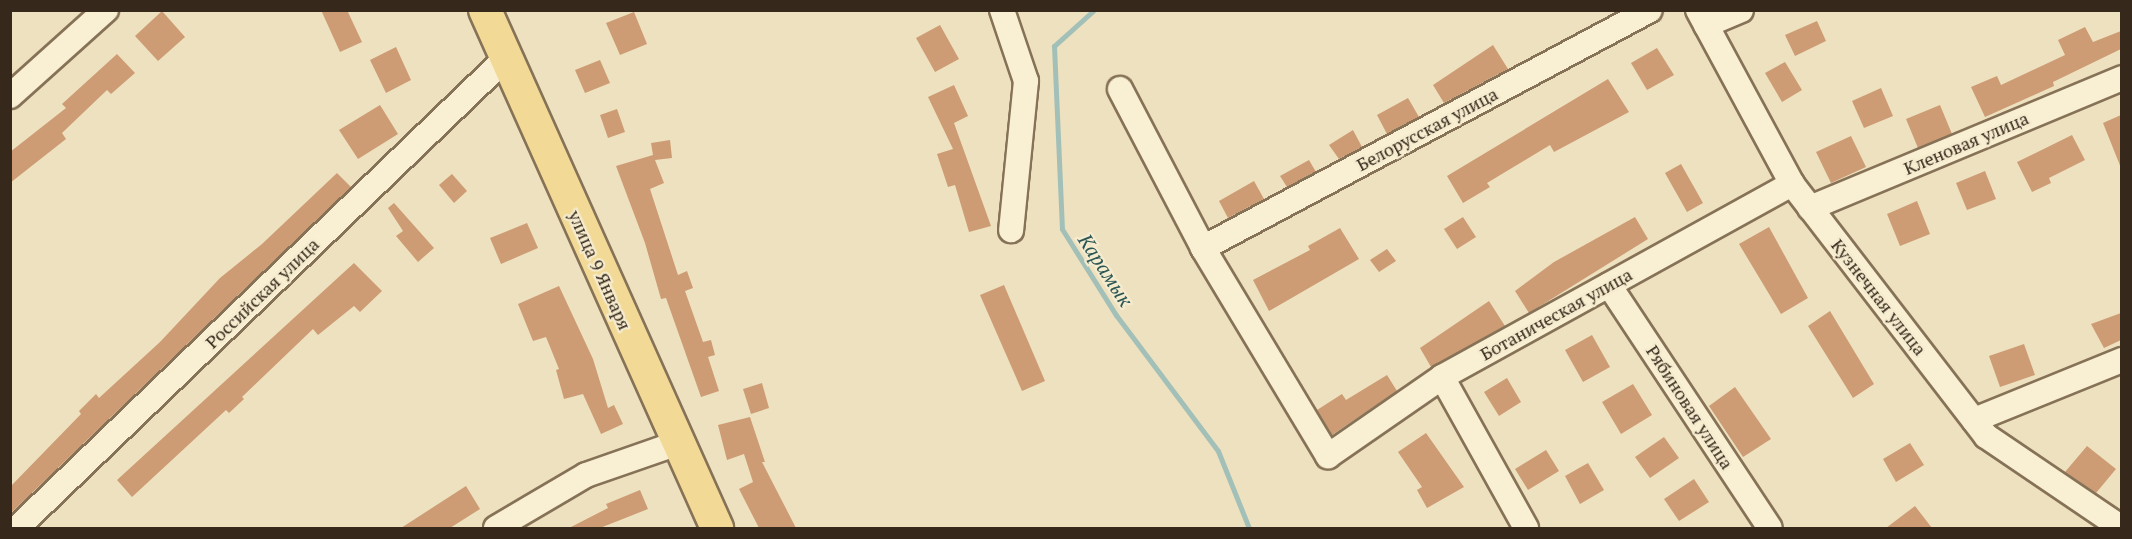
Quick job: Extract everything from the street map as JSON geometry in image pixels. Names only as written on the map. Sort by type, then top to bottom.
[{"type":"main road","name":"улица 9 Января","points":[[468,10],[500,64],[670,445],[699,528]]},
{"type":"main road","name":"улица 9 Января","points":[[485,10],[500,64]]},
{"type":"main road","name":"улица 9 Января","points":[[670,445],[717,528]]},
{"type":"street","points":[[10,96],[106,10]]},
{"type":"street","points":[[1002,10],[1026,81],[1011,230]]},
{"type":"street","name":"Белорусская улица","points":[[1203,249],[1650,10]]},
{"type":"street","points":[[1702,18],[1741,10]]},
{"type":"street","name":"Кузнечная улица","points":[[1702,18],[1791,184],[1986,436],[2121,528]]},
{"type":"street","name":"Российская улица","points":[[17,528],[500,64]]},
{"type":"street","name":"Кленовая улица","points":[[1810,208],[2121,78]]},
{"type":"street","points":[[1120,89],[1203,249]]},
{"type":"street","name":"Ботаническая улица","points":[[1203,249],[1328,456],[1442,377],[1791,184]]},
{"type":"street","name":"Рябиновая улица","points":[[1609,285],[1770,528]]},
{"type":"street","points":[[1974,420],[2121,360]]},
{"type":"street","points":[[1442,377],[1526,528]]},
{"type":"street","points":[[496,528],[586,475],[670,445]]},
{"type":"building","points":[[321,10],[347,10],[362,42],[340,52]]},
{"type":"building","points":[[162,11],[185,37],[158,61],[135,36]]},
{"type":"building","points":[[634,12],[647,44],[620,55],[606,23]]},
{"type":"building","points":[[1817,21],[1826,41],[1795,56],[1785,35]]},
{"type":"building","points":[[940,25],[959,59],[935,72],[916,38]]},
{"type":"building","points":[[2085,27],[2093,42],[2121,31],[2121,49],[2053,82],[2054,86],[1985,117],[1971,87],[1997,76],[2001,85],[2065,55],[2058,40]]},
{"type":"building","points":[[1493,45],[1508,69],[1444,103],[1433,85]]},
{"type":"building","points":[[396,47],[411,80],[386,93],[370,60]]},
{"type":"building","points":[[1657,48],[1674,75],[1647,90],[1631,63]]},
{"type":"building","points":[[117,54],[135,73],[111,94],[107,90],[62,133],[66,139],[10,183],[10,152],[66,108],[62,104]]},
{"type":"building","points":[[600,60],[610,83],[585,93],[575,70]]},
{"type":"building","points":[[1785,62],[1802,90],[1782,102],[1765,73]]},
{"type":"building","points":[[1608,79],[1629,112],[1554,152],[1550,145],[1487,183],[1490,187],[1463,203],[1447,176]]},
{"type":"building","points":[[954,85],[968,116],[954,123],[991,226],[969,232],[955,185],[948,187],[937,154],[953,149],[928,97]]},
{"type":"building","points":[[1881,88],[1893,116],[1864,128],[1852,101]]},
{"type":"building","points":[[1408,98],[1419,117],[1387,134],[1377,115]]},
{"type":"building","points":[[380,105],[398,134],[358,159],[339,130]]},
{"type":"building","points":[[1940,105],[1952,134],[1918,148],[1906,119]]},
{"type":"building","points":[[617,109],[625,132],[608,138],[600,115]]},
{"type":"building","points":[[2121,115],[2121,168],[2103,123]]},
{"type":"building","points":[[1353,130],[1362,147],[1339,159],[1329,145]]},
{"type":"building","points":[[2072,135],[2085,160],[2049,178],[2051,183],[2032,192],[2017,162]]},
{"type":"building","points":[[1851,136],[1866,167],[1831,183],[1816,152]]},
{"type":"building","points":[[670,140],[672,158],[655,160],[664,183],[650,189],[678,275],[687,271],[693,288],[685,291],[703,342],[711,340],[715,355],[708,357],[719,391],[701,397],[666,298],[661,299],[645,243],[616,166],[653,155],[651,143]]},
{"type":"building","points":[[1309,160],[1316,172],[1287,187],[1280,176]]},
{"type":"building","points":[[1681,164],[1703,203],[1687,212],[1665,173]]},
{"type":"building","points":[[1985,171],[1996,199],[1967,210],[1956,183]]},
{"type":"building","points":[[337,173],[351,187],[10,514],[10,487],[81,414],[79,411],[96,394],[99,398],[160,342],[220,278],[262,244]]},
{"type":"building","points":[[452,174],[467,191],[454,203],[439,185]]},
{"type":"building","points":[[1254,181],[1264,199],[1228,218],[1219,201]]},
{"type":"building","points":[[1917,201],[1930,234],[1900,246],[1887,214]]},
{"type":"building","points":[[394,203],[434,248],[418,262],[396,236],[403,231],[388,208]]},
{"type":"building","points":[[1463,217],[1476,237],[1457,249],[1444,229]]},
{"type":"building","points":[[1635,217],[1648,239],[1529,313],[1515,291],[1554,262]]},
{"type":"building","points":[[527,223],[538,248],[501,264],[490,238]]},
{"type":"building","points":[[1769,227],[1808,298],[1781,314],[1739,244]]},
{"type":"building","points":[[1340,228],[1359,259],[1269,311],[1253,280],[1310,250],[1308,246]]},
{"type":"building","points":[[1387,249],[1396,261],[1379,272],[1370,260]]},
{"type":"building","points":[[354,263],[382,291],[360,312],[354,306],[318,335],[313,329],[242,397],[244,399],[229,413],[226,410],[132,497],[117,480]]},
{"type":"building","points":[[1004,285],[1045,381],[1022,391],[980,295]]},
{"type":"building","points":[[559,286],[593,359],[608,408],[614,405],[623,424],[601,434],[583,394],[564,399],[556,370],[559,369],[546,337],[533,341],[518,304]]},
{"type":"building","points":[[1489,301],[1505,326],[1431,367],[1420,348]]},
{"type":"building","points":[[1830,311],[1874,384],[1853,398],[1808,326]]},
{"type":"building","points":[[2121,313],[2121,340],[2104,348],[2091,324]]},
{"type":"building","points":[[1592,335],[1610,367],[1583,382],[1565,350]]},
{"type":"building","points":[[2024,344],[2035,375],[2000,387],[1989,356]]},
{"type":"building","points":[[1387,375],[1397,391],[1332,435],[1317,410],[1342,394],[1346,400]]},
{"type":"building","points":[[1507,378],[1521,402],[1499,416],[1484,392]]},
{"type":"building","points":[[762,383],[769,408],[751,414],[743,389]]},
{"type":"building","points":[[1633,384],[1652,415],[1621,434],[1602,402]]},
{"type":"building","points":[[1735,387],[1771,439],[1743,457],[1709,406]]},
{"type":"building","points":[[750,417],[765,462],[762,462],[796,528],[759,528],[739,489],[753,482],[744,454],[727,460],[718,425]]},
{"type":"building","points":[[1426,433],[1464,487],[1427,508],[1417,490],[1422,487],[1398,452]]},
{"type":"building","points":[[1664,437],[1679,458],[1650,478],[1635,457]]},
{"type":"building","points":[[1910,443],[1924,465],[1896,482],[1883,459]]},
{"type":"building","points":[[2087,446],[2116,469],[2096,493],[2065,472]]},
{"type":"building","points":[[1546,450],[1559,471],[1528,490],[1515,469]]},
{"type":"building","points":[[1588,463],[1604,490],[1580,504],[1565,476]]},
{"type":"building","points":[[1694,479],[1709,502],[1679,521],[1664,499]]},
{"type":"building","points":[[466,486],[480,509],[450,528],[401,528]]},
{"type":"building","points":[[640,490],[648,509],[600,528],[569,528],[608,508],[606,504]]},
{"type":"building","points":[[1915,506],[1932,528],[1886,528]]},
{"type":"waterway","name":"Карамык","points":[[1094,10],[1054,46],[1062,229],[1116,315],[1218,451],[1249,528]]}]
